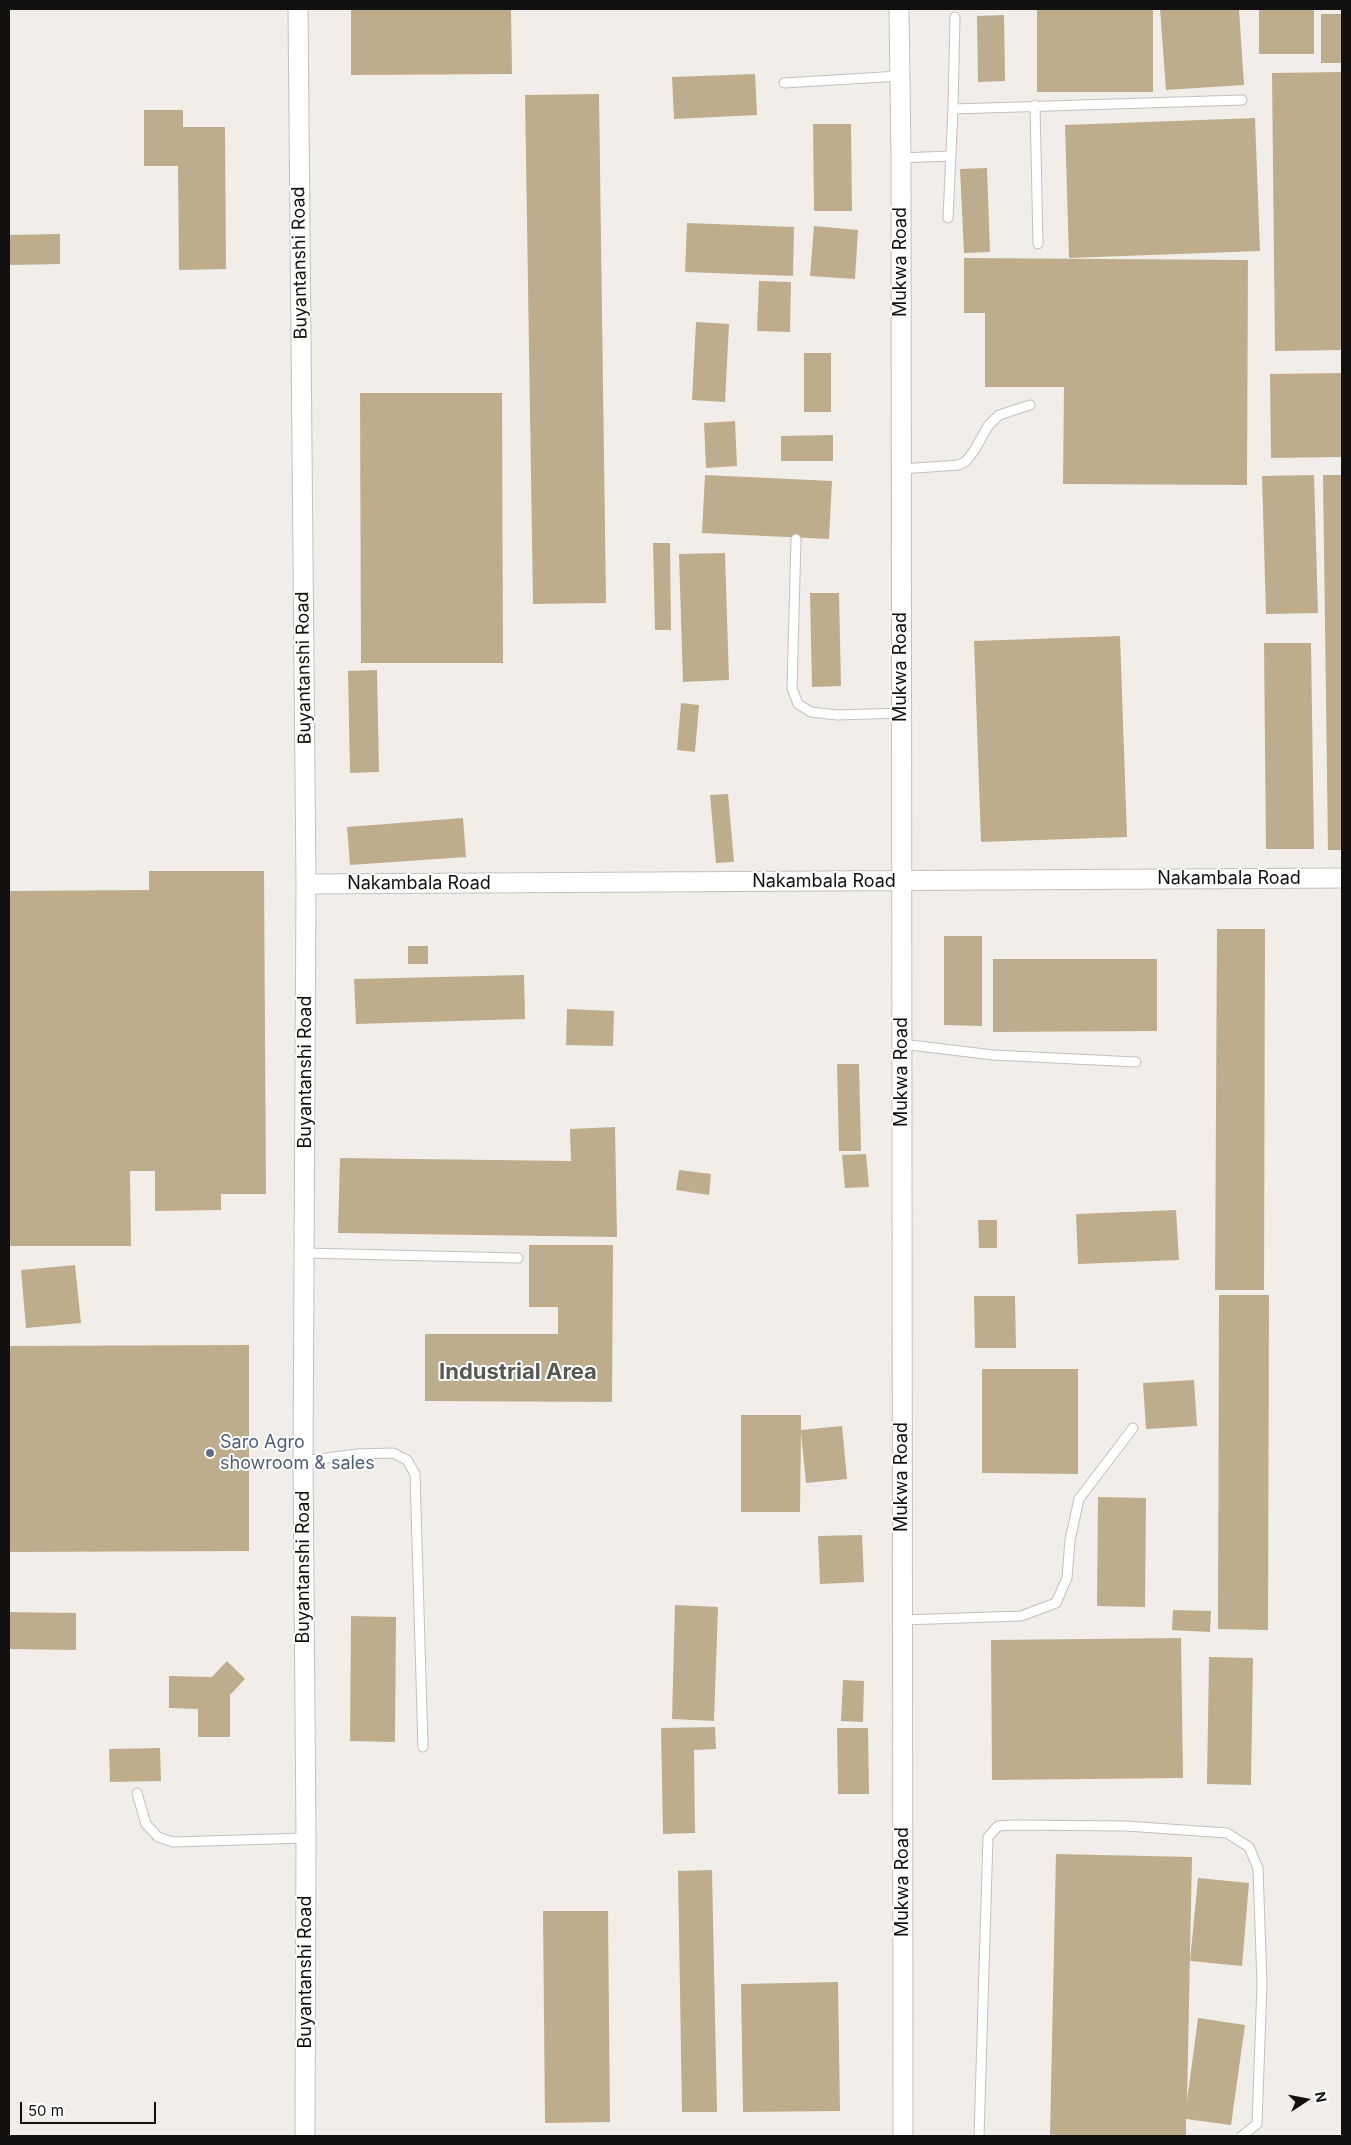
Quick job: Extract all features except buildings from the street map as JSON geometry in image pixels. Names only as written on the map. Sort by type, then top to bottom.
[{"type":"street","name":"Buyantanshi Road","points":[[298,9],[306,884],[303,1461],[306,1838],[305,2136]]},
{"type":"street","name":"Mukwa Road","points":[[899,9],[901,158],[903,2136]]},
{"type":"street","name":"Nakambala Road","points":[[306,884],[1342,878]]},
{"type":"lane","points":[[948,218],[955,16]]},
{"type":"lane","points":[[784,83],[900,76]]},
{"type":"lane","points":[[952,109],[1242,100]]},
{"type":"lane","points":[[1035,105],[1038,244]]},
{"type":"lane","points":[[901,158],[950,156]]},
{"type":"lane","points":[[901,469],[959,465],[974,451],[988,426],[999,416],[1030,405]]},
{"type":"lane","points":[[796,539],[792,688],[798,704],[811,712],[837,715],[902,713]]},
{"type":"lane","points":[[902,1044],[993,1055],[1136,1062]]},
{"type":"lane","points":[[305,1253],[518,1258]]},
{"type":"lane","points":[[902,1620],[1021,1616],[1056,1603],[1067,1578],[1070,1540],[1079,1499],[1133,1428]]},
{"type":"lane","points":[[303,1461],[357,1454],[393,1453],[407,1460],[415,1474],[423,1747]]},
{"type":"lane","points":[[137,1793],[146,1824],[158,1838],[173,1842],[306,1838]]},
{"type":"lane","points":[[979,2136],[988,1836],[998,1826],[1013,1825],[1126,1826],[1228,1833],[1250,1847],[1258,1868],[1262,1984],[1257,2124],[1242,2136]]},
{"type":"place","name":"Saro Agro showroom & sales","points":[[210,1453]]},
{"type":"district","name":"Industrial Area","points":[[518,1372]]}]
